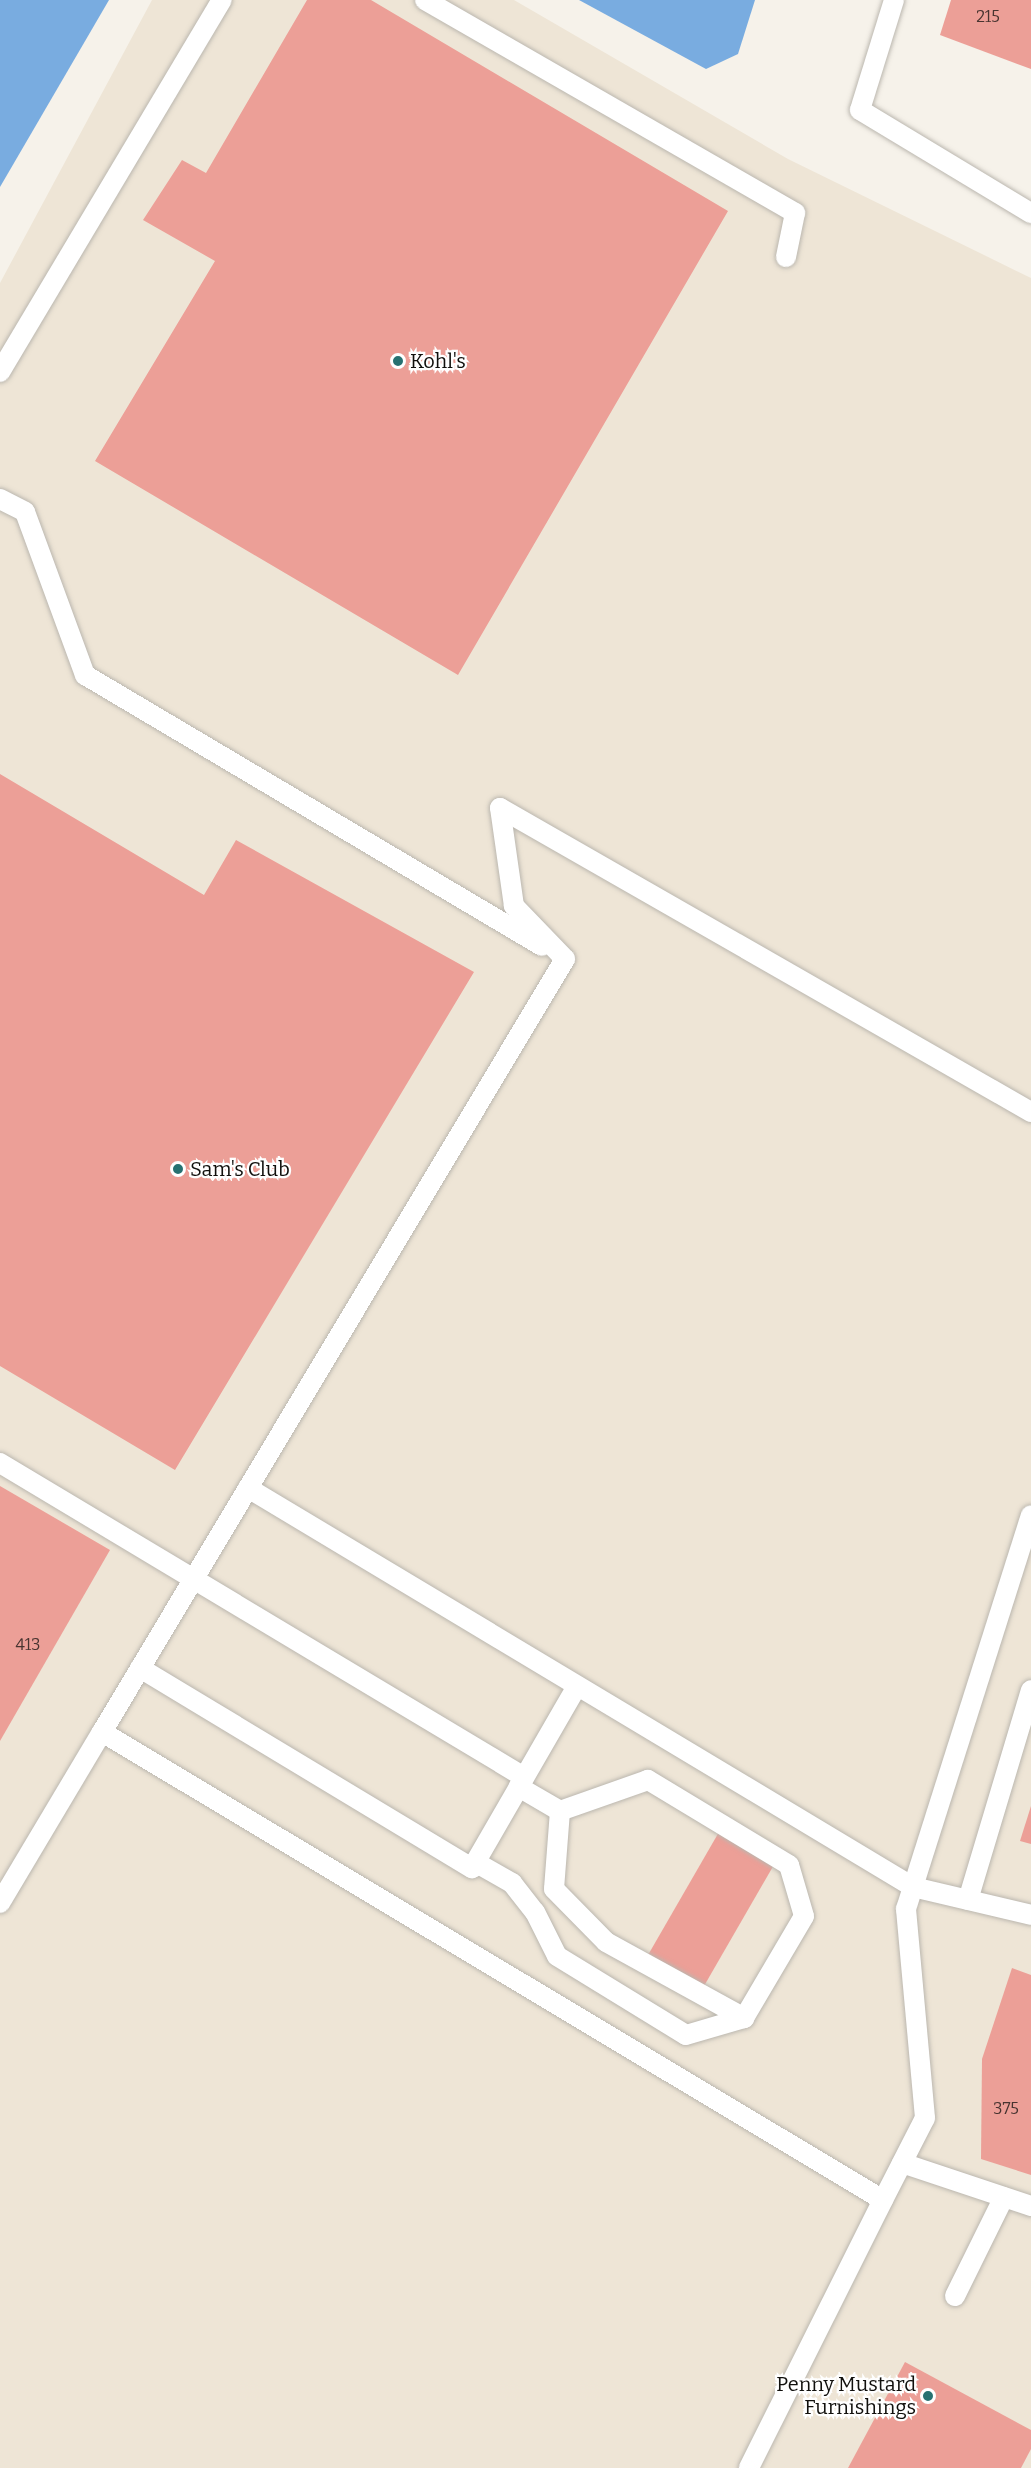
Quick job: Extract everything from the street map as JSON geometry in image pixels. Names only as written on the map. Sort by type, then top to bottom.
[{"type":"lane","points":[[0,372],[222,0]]},
{"type":"lane","points":[[425,0],[795,213],[786,256]]},
{"type":"lane","points":[[894,0],[860,110],[1031,213]]},
{"type":"lane","points":[[0,499],[25,512],[86,675],[565,959]]},
{"type":"lane","points":[[565,959],[514,906],[500,808],[1031,1112]]},
{"type":"lane","points":[[0,1904],[565,959]]},
{"type":"lane","points":[[0,1463],[195,1577],[522,1782],[560,1811]]},
{"type":"lane","points":[[248,1488],[913,1887],[1031,1915]]},
{"type":"lane","points":[[749,2468],[926,2118],[906,1909],[1031,1515]]},
{"type":"lane","points":[[140,1668],[472,1868],[577,1686]]},
{"type":"lane","points":[[968,1900],[1031,1690]]},
{"type":"lane","points":[[102,1732],[883,2200]]},
{"type":"lane","points":[[475,1862],[512,1883],[535,1912],[558,1956],[686,2035],[744,2018],[804,1916],[789,1864],[648,1780],[560,1811]]},
{"type":"lane","points":[[560,1811],[554,1889],[606,1942],[744,2018]]},
{"type":"lane","points":[[902,2163],[1031,2206]]},
{"type":"lane","points":[[955,2296],[1004,2197]]},
{"type":"shaded area","points":[[152,0],[514,0],[788,159],[1031,278],[1031,2468],[0,2468],[0,283]]},
{"type":"water","points":[[0,0],[109,0],[0,187]]},
{"type":"water","points":[[579,0],[755,0],[738,54],[706,69]]},
{"type":"building","name":"Kohl's","points":[[307,0],[371,0],[728,211],[458,675],[95,461],[215,261],[143,220],[182,160],[206,173]]},
{"type":"building","points":[[951,0],[1031,0],[1031,69],[940,35]]},
{"type":"building","name":"Sam's Club","points":[[0,774],[204,895],[236,840],[474,972],[175,1470],[0,1366]]},
{"type":"building","points":[[0,1486],[110,1550],[0,1741]]},
{"type":"building","points":[[1031,1806],[1031,1844],[1020,1841]]},
{"type":"building","points":[[719,1832],[774,1864],[702,1989],[647,1957]]},
{"type":"building","points":[[1012,1968],[1031,1975],[1031,2175],[981,2159],[982,2059]]},
{"type":"building","name":"Penny Mustard Furnishings","points":[[905,2362],[1031,2430],[1031,2449],[1021,2468],[848,2468]]},
{"type":"place","name":"Kohl's","points":[[398,361]]},
{"type":"place","name":"Sam's Club","points":[[178,1169]]},
{"type":"place","name":"Penny Mustard Furnishings","points":[[928,2396]]}]
